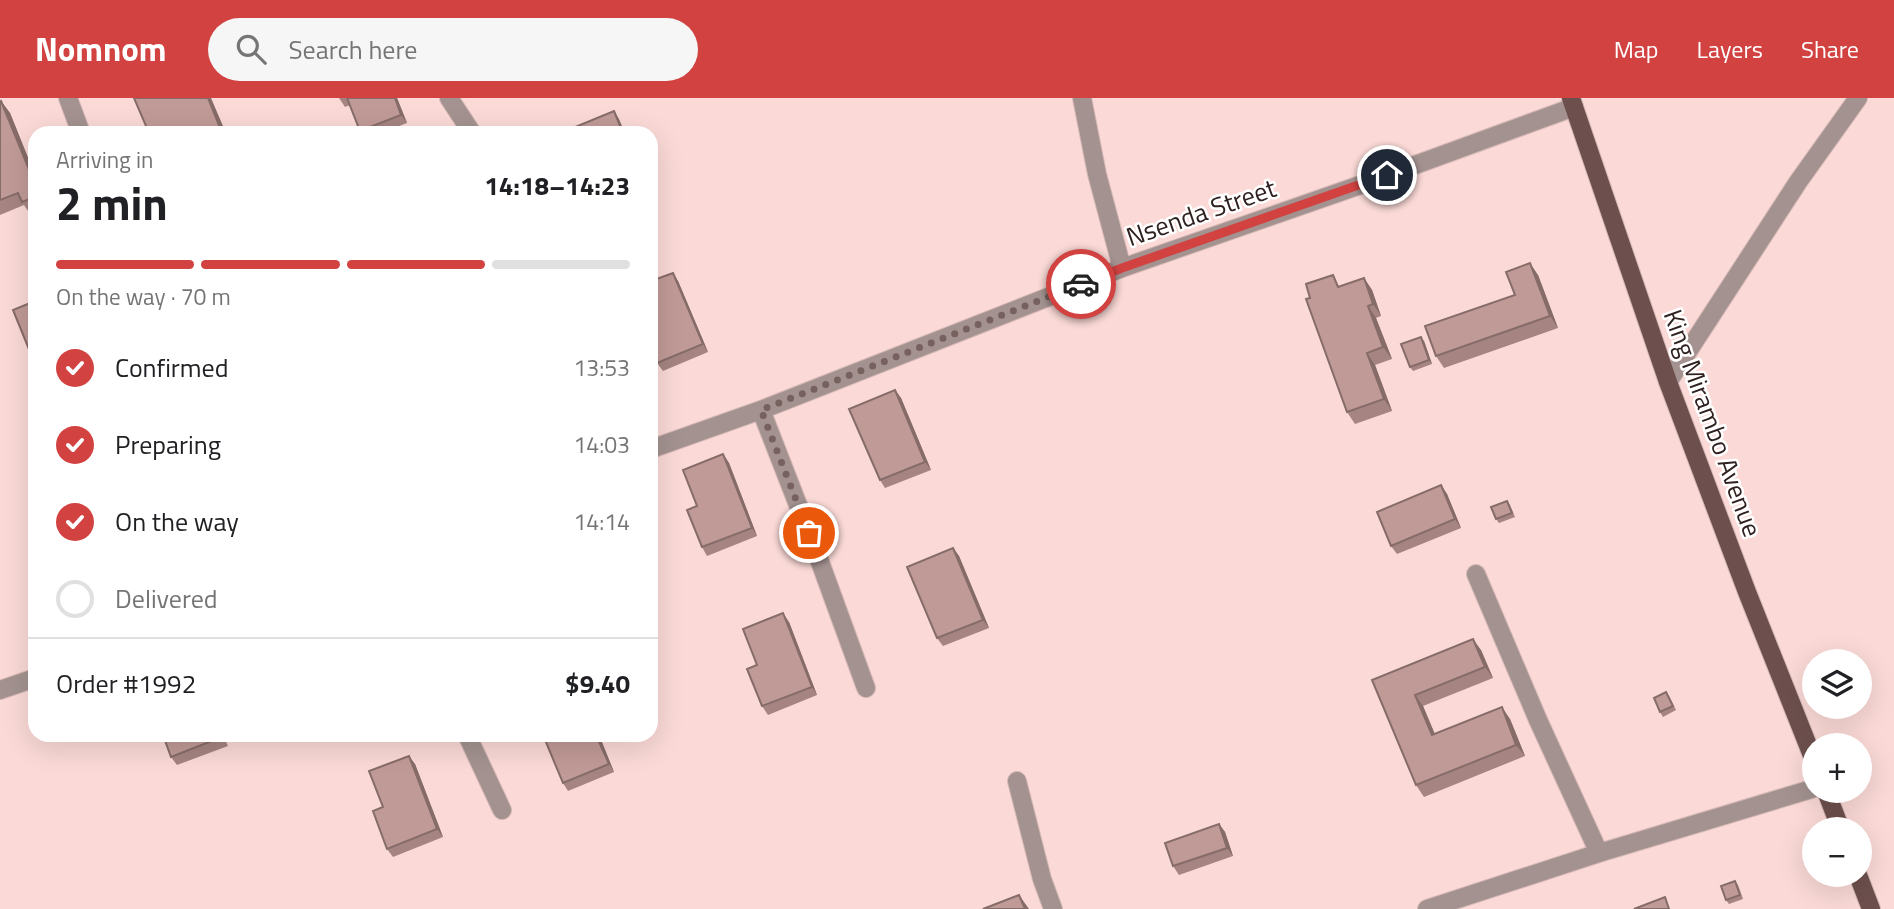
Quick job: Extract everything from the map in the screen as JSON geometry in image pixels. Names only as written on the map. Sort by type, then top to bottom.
[{"type":"main road","name":"King Mirambo Avenue","points":[[1573,102],[1668,382],[1803,733]]},
{"type":"main road","points":[[1863,887],[1871,909]]},
{"type":"street","points":[[68,98],[78,126]]},
{"type":"street","points":[[449,98],[467,126]]},
{"type":"street","points":[[1082,98],[1097,174],[1122,268]]},
{"type":"street","points":[[1668,382],[1790,193],[1858,98]]},
{"type":"street","name":"Nsenda Street","points":[[658,447],[761,410],[1122,268],[1376,179],[1573,102]]},
{"type":"street","points":[[761,410],[866,688]]},
{"type":"street","points":[[1476,574],[1538,720],[1600,853]]},
{"type":"street","points":[[0,690],[28,680]]},
{"type":"street","points":[[470,742],[502,810]]},
{"type":"street","points":[[1017,780],[1042,879],[1054,909]]},
{"type":"street","points":[[1427,909],[1802,792]]},
{"type":"building","points":[[134,98],[208,98],[219,126],[146,126]]},
{"type":"building","points":[[347,98],[395,98],[401,115],[373,126],[358,126]]},
{"type":"building","points":[[0,102],[28,167],[28,200],[22,202],[18,193],[0,200]]},
{"type":"building","points":[[614,111],[620,126],[578,126]]},
{"type":"building","points":[[1530,263],[1550,316],[1436,356],[1425,326],[1515,295],[1506,272]]},
{"type":"building","points":[[673,273],[703,344],[658,363],[658,278]]},
{"type":"building","points":[[1333,275],[1338,287],[1364,278],[1373,304],[1368,306],[1383,347],[1367,353],[1384,399],[1347,412],[1306,299],[1310,298],[1306,284]]},
{"type":"building","points":[[28,304],[28,347],[13,310]]},
{"type":"building","points":[[1421,337],[1429,360],[1410,367],[1401,344]]},
{"type":"building","points":[[895,390],[925,462],[880,480],[849,409]]},
{"type":"building","points":[[723,454],[752,528],[702,547],[687,510],[697,506],[683,470]]},
{"type":"building","points":[[1441,485],[1455,519],[1391,546],[1377,512]]},
{"type":"building","points":[[1507,501],[1512,513],[1496,519],[1491,507]]},
{"type":"building","points":[[953,548],[983,620],[937,638],[907,567]]},
{"type":"building","points":[[783,613],[812,687],[762,706],[747,669],[757,665],[743,629]]},
{"type":"building","points":[[1473,639],[1485,667],[1415,695],[1432,735],[1502,707],[1516,745],[1416,785],[1372,680]]},
{"type":"building","points":[[1666,692],[1673,706],[1660,712],[1654,698]]},
{"type":"building","points":[[166,742],[209,742],[171,757]]},
{"type":"building","points":[[546,742],[599,742],[609,764],[563,783]]},
{"type":"building","points":[[409,756],[437,829],[387,849],[373,811],[383,807],[369,771]]},
{"type":"building","points":[[1219,824],[1227,848],[1173,866],[1165,843]]},
{"type":"building","points":[[1735,881],[1740,895],[1726,900],[1721,886]]},
{"type":"building","points":[[1019,895],[1025,909],[983,909]]},
{"type":"building","points":[[1665,897],[1669,909],[1634,909]]},
{"type":"way so far","points":[[809,533],[761,410],[1081,284]]},
{"type":"route","points":[[1081,284],[1387,175]]}]
